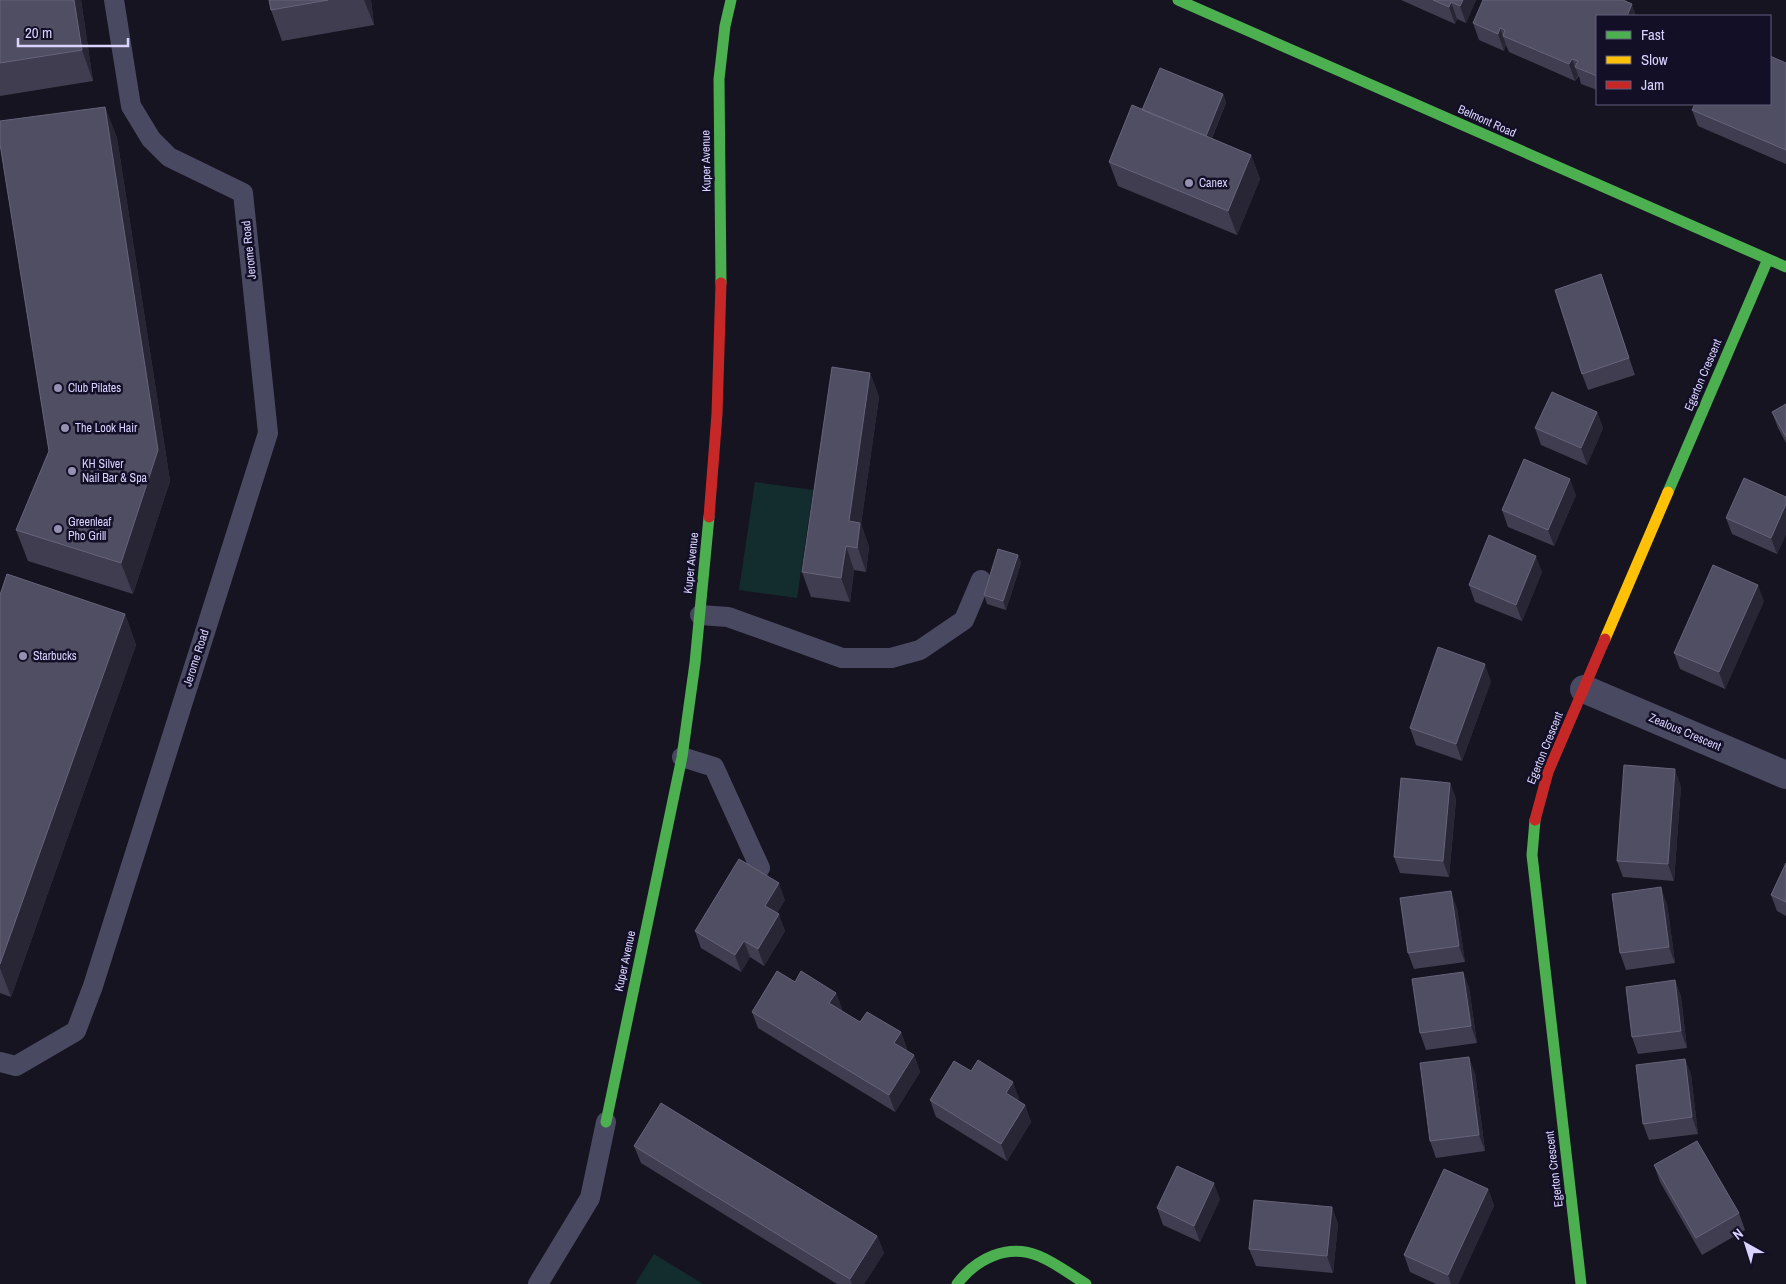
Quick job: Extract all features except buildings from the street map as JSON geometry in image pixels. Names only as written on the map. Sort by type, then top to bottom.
[{"type":"street","name":"Kuper Avenue","points":[[606,1122],[682,757],[695,663],[711,500],[717,414],[722,263],[719,78],[725,26],[731,0]]},
{"type":"street","name":"Belmont Road","points":[[1178,0],[1786,267]]},
{"type":"street","name":"Egerton Crescent","points":[[1581,1284],[1532,855],[1536,814],[1548,772],[1768,259]]},
{"type":"street","name":"Zealous Crescent","points":[[1584,689],[1786,775]]},
{"type":"street","points":[[957,1284],[963,1274],[980,1260],[996,1254],[1016,1251],[1038,1256],[1086,1284]]},
{"type":"lane","name":"Jerome Road","points":[[0,1062],[16,1066],[76,1032],[93,986],[268,433],[243,193],[169,157],[151,139],[131,106],[114,0]]},
{"type":"lane","points":[[700,615],[728,617],[842,658],[890,658],[920,650],[964,620],[981,580]]},
{"type":"lane","points":[[682,757],[714,767],[760,868]]},
{"type":"lane","points":[[538,1284],[590,1198],[606,1122]]},
{"type":"green space","points":[[755,482],[813,490],[797,598],[739,590]]},
{"type":"green space","points":[[654,1254],[703,1284],[635,1284]]},
{"type":"traffic: fast","points":[[721,283],[719,79],[725,26],[731,0]]},
{"type":"traffic: fast","points":[[1178,0],[1786,267]]},
{"type":"traffic: fast","points":[[1668,492],[1768,259]]},
{"type":"traffic: fast","points":[[606,1122],[682,757],[695,663],[709,517]]},
{"type":"traffic: fast","points":[[1535,820],[1532,855],[1581,1284]]},
{"type":"traffic: fast","points":[[957,1284],[973,1267],[983,1261],[993,1256],[1015,1251],[1039,1256],[1086,1284]]},
{"type":"traffic: slow","points":[[1605,639],[1668,492]]},
{"type":"traffic: jam","points":[[709,517],[717,414],[721,283]]},
{"type":"traffic: jam","points":[[1535,820],[1548,772],[1605,639]]},
{"type":"place","name":"Canex","points":[[1189,183]]},
{"type":"place","name":"Club Pilates","points":[[58,388]]},
{"type":"place","name":"The Look Hair","points":[[65,428]]},
{"type":"place","name":"KH Silver Nail Bar & Spa","points":[[72,471]]},
{"type":"place","name":"Greenleaf Pho Grill","points":[[58,529]]},
{"type":"place","name":"Starbucks","points":[[23,656]]}]
